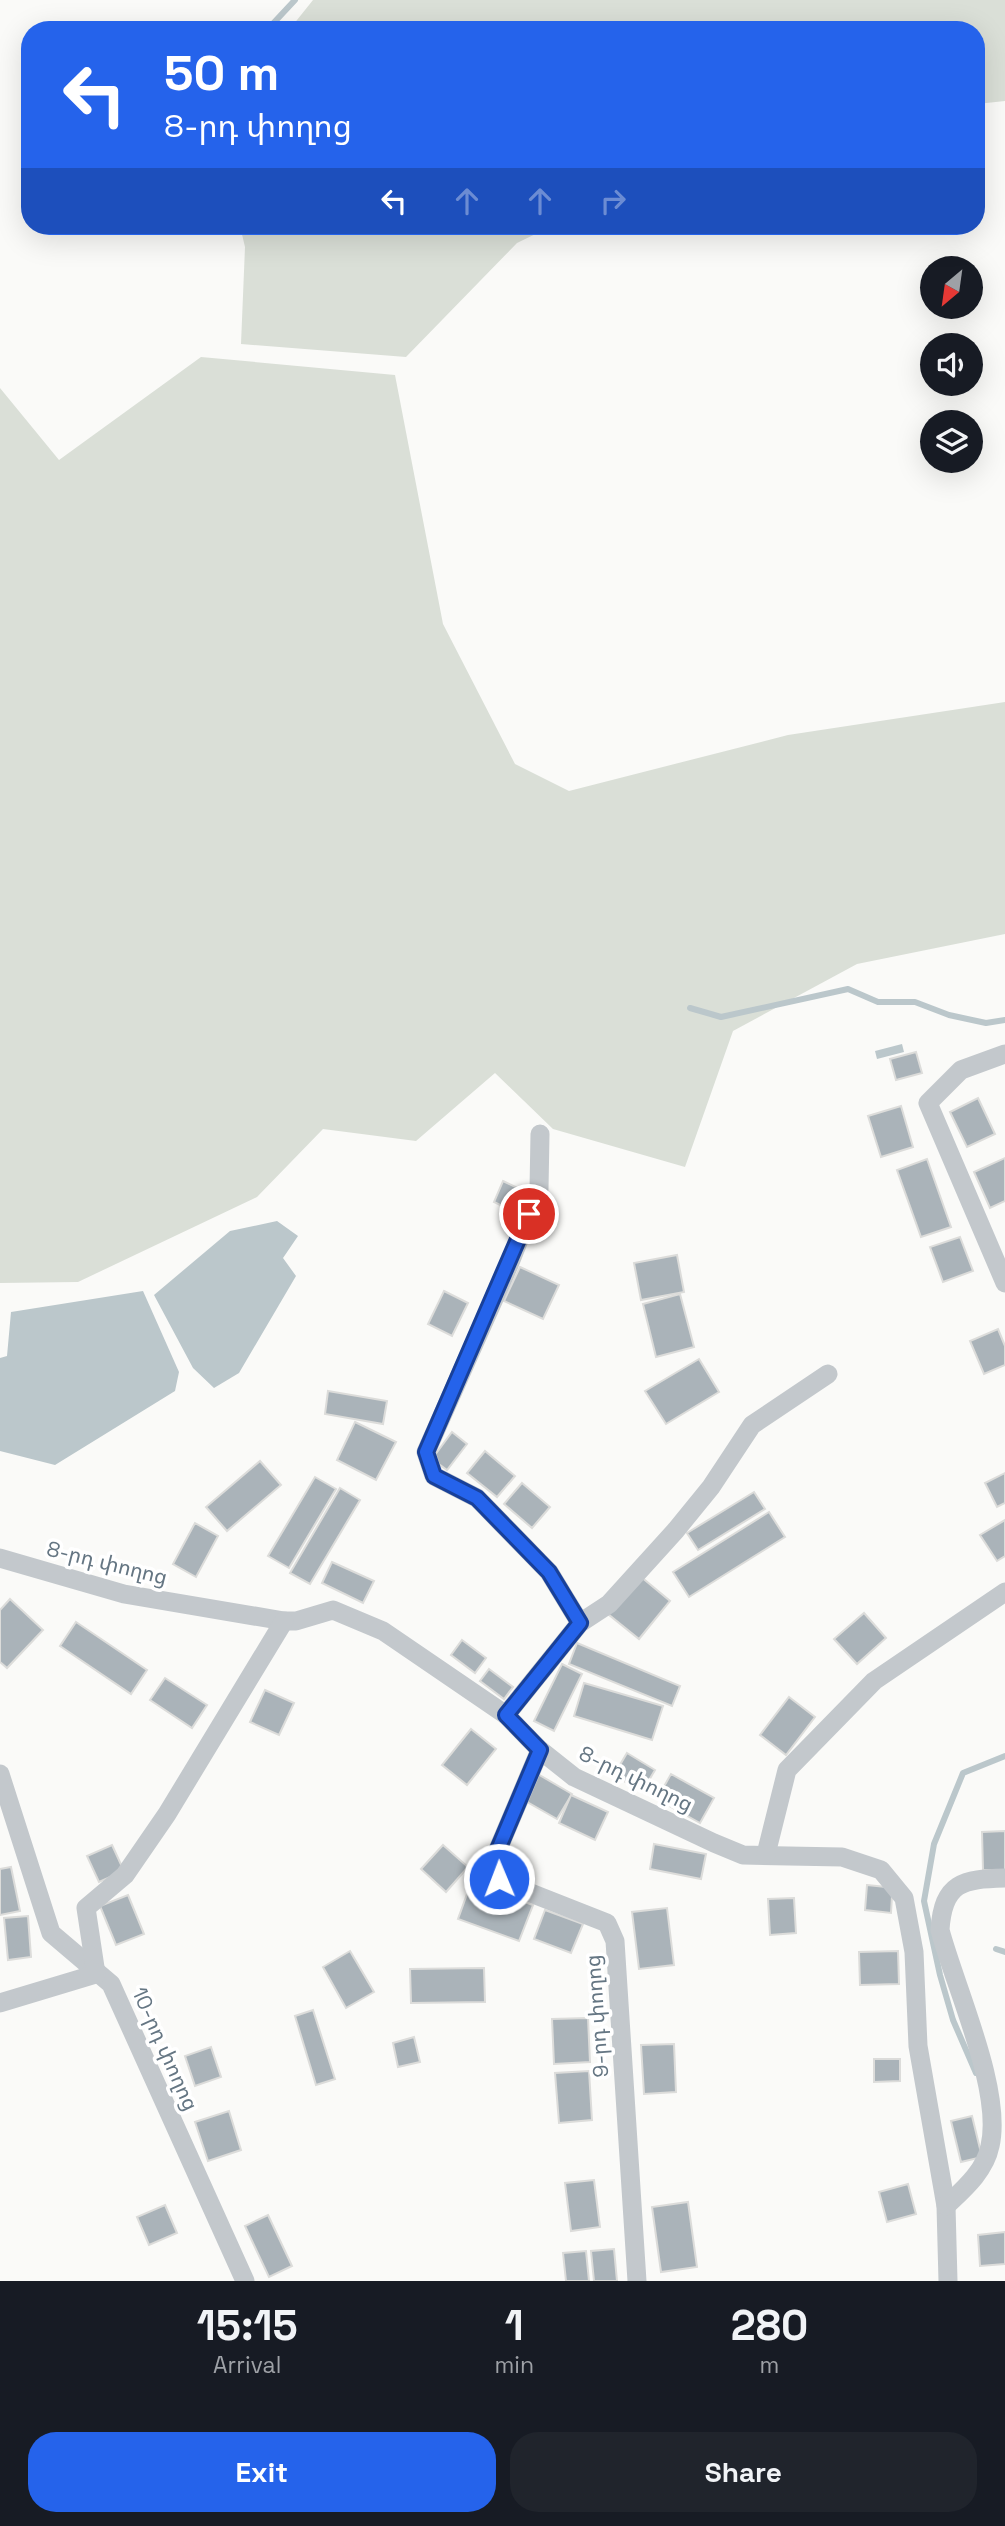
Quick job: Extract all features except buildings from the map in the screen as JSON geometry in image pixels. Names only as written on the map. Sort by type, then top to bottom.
[{"type":"street","points":[[1005,1054],[961,1070],[928,1103],[1005,1283]]},
{"type":"street","points":[[540,1134],[539,1189],[509,1265],[426,1452],[434,1476],[477,1498],[549,1572],[580,1623]]},
{"type":"street","points":[[506,1715],[580,1623],[610,1604],[676,1530],[711,1487],[752,1425],[828,1374]]},
{"type":"street","name":"8-րդ փողոց","points":[[0,1558],[124,1594],[284,1620],[296,1621],[333,1610],[383,1631],[506,1715],[540,1750],[574,1777],[743,1855],[842,1857],[881,1870],[904,1898],[914,1952],[918,2046],[946,2206],[947,2281]]},
{"type":"street","points":[[766,1854],[787,1770],[874,1681],[1005,1592]]},
{"type":"street","points":[[0,2003],[96,1974],[86,1908],[125,1875],[167,1814],[284,1620]]},
{"type":"street","name":"9-րդ փողոց","points":[[540,1750],[494,1859],[492,1871],[508,1884],[607,1923],[615,1941],[637,2281]]},
{"type":"street","name":"10-րդ փողոց","points":[[0,1774],[51,1933],[111,1984],[245,2281]]},
{"type":"street","points":[[946,2206],[982,2167],[991,2145],[991,2115],[984,2072],[940,1930],[941,1910],[954,1889],[969,1879],[1005,1878]]},
{"type":"shaded area","points":[[313,0],[1005,0],[1005,101],[985,103],[985,21],[296,21]]},
{"type":"shaded area","points":[[242,235],[533,235],[517,243],[406,357],[241,344],[245,247]]},
{"type":"shaded area","points":[[201,357],[395,375],[443,624],[515,764],[569,791],[788,735],[1005,702],[1005,934],[857,964],[733,1031],[685,1167],[553,1129],[495,1073],[416,1141],[323,1129],[257,1197],[78,1282],[0,1283],[0,388],[59,460]]},
{"type":"shaded area","points":[[902,1044],[904,1052],[877,1059],[875,1051]]},
{"type":"shaded area","points":[[277,1221],[298,1236],[283,1258],[296,1276],[239,1373],[214,1388],[193,1368],[154,1295],[230,1231]]},
{"type":"shaded area","points":[[143,1291],[179,1372],[175,1391],[55,1465],[0,1451],[0,1358],[7,1356],[11,1312]]},
{"type":"waterway","points":[[275,21],[295,0]]},
{"type":"waterway","points":[[690,1008],[721,1017],[848,989],[878,1002],[915,1002],[949,1015],[986,1023],[1005,1020]]},
{"type":"waterway","points":[[976,2073],[953,2020],[924,1901],[934,1844],[963,1773],[1005,1756]]},
{"type":"waterway","points":[[996,1949],[1005,1952]]},
{"type":"route","points":[[499,1879],[492,1871],[494,1859],[540,1750],[506,1715],[580,1623],[549,1572],[477,1498],[434,1476],[426,1452],[529,1214]]}]
